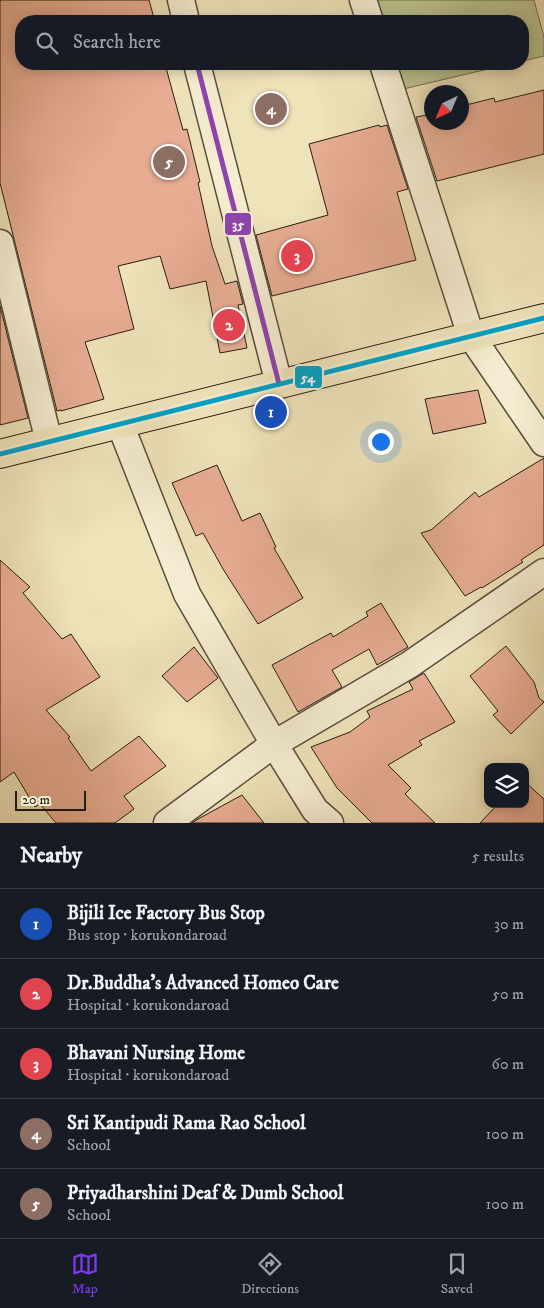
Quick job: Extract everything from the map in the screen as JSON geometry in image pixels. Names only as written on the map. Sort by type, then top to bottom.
[{"type":"main road","points":[[0,454],[544,318]]},
{"type":"street","points":[[181,0],[185,15]]},
{"type":"street","points":[[363,0],[368,15]]},
{"type":"street","points":[[199,70],[279,384]]},
{"type":"street","points":[[385,70],[471,336],[544,443]]},
{"type":"street","points":[[0,243],[49,442]]},
{"type":"street","points":[[120,424],[187,594],[274,744],[315,810],[330,823]]},
{"type":"street","points":[[167,823],[274,744],[409,665],[544,572]]},
{"type":"green space","points":[[369,0],[534,0],[544,37],[544,56],[529,60],[529,15],[373,15]]},
{"type":"green space","points":[[390,70],[484,70],[395,91]]},
{"type":"building","points":[[0,0],[149,0],[153,15],[15,15],[15,70],[167,70],[183,130],[187,129],[200,182],[198,183],[212,246],[225,284],[237,281],[243,304],[238,305],[247,348],[220,353],[206,281],[170,289],[160,256],[118,266],[134,329],[85,342],[104,399],[57,411],[0,183]]},
{"type":"building","points":[[544,90],[544,154],[437,181],[416,117],[424,116],[424,130],[469,130],[469,104],[494,98],[495,102]]},
{"type":"building","points":[[379,125],[380,127],[387,125],[408,189],[397,192],[416,260],[272,296],[256,235],[328,215],[309,144]]},
{"type":"building","points":[[0,306],[28,418],[0,425]]},
{"type":"building","points":[[478,390],[486,423],[433,434],[425,399]]},
{"type":"building","points":[[544,458],[544,545],[521,560],[523,562],[482,588],[465,596],[421,533],[431,530],[475,492],[479,497]]},
{"type":"building","points":[[217,465],[242,521],[260,513],[276,547],[274,548],[303,598],[258,624],[223,569],[203,533],[196,536],[172,483]]},
{"type":"building","points":[[0,560],[30,587],[23,593],[62,639],[71,634],[100,677],[46,710],[70,737],[68,738],[91,771],[139,736],[166,766],[124,796],[134,809],[115,823],[56,823],[40,804],[35,807],[14,772],[0,782]]},
{"type":"building","points":[[381,603],[408,647],[377,665],[369,649],[332,670],[342,687],[298,712],[272,665],[331,633],[333,637],[368,616],[366,612]]},
{"type":"building","points":[[506,646],[534,682],[539,698],[544,702],[511,734],[493,715],[498,711],[470,676]]},
{"type":"building","points":[[194,647],[218,678],[187,702],[162,676]]},
{"type":"building","points":[[424,673],[455,722],[419,741],[422,745],[388,765],[411,788],[405,794],[435,823],[372,823],[337,788],[311,747],[350,732],[370,717],[367,711],[413,689],[409,682]]},
{"type":"building","points":[[529,786],[544,799],[544,823],[480,823],[494,808],[529,808]]},
{"type":"building","points":[[242,795],[264,823],[192,823],[198,819]]},
{"type":"transit line","name":"35","points":[[199,70],[279,384]]},
{"type":"transit line","name":"54","points":[[0,454],[544,318]]},
{"type":"place","name":"Sri Kantipudi Rama Rao School","points":[[271,109]]},
{"type":"place","name":"Priyadharshini Deaf & Dumb School","points":[[169,162]]},
{"type":"place","name":"Bhavani Nursing Home","points":[[297,256]]},
{"type":"place","name":"Dr.Buddha's Advanced Homeo Care","points":[[229,325]]},
{"type":"place","name":"Bijili Ice Factory Bus Stop","points":[[271,412]]}]
